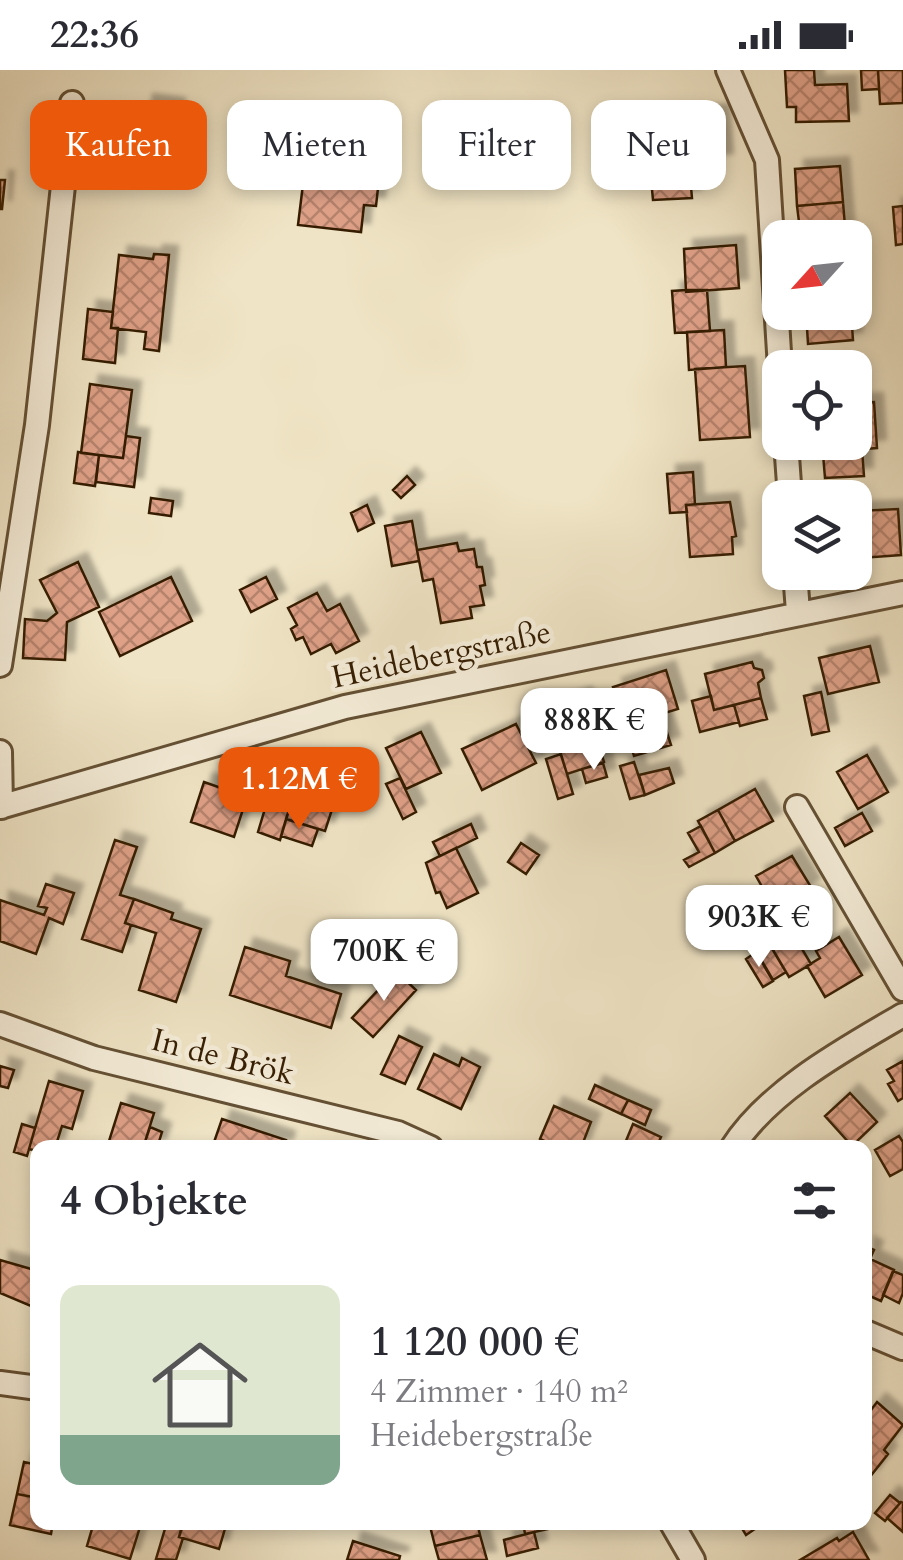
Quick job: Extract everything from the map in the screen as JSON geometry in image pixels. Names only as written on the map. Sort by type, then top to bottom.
[{"type":"street","points":[[728,70],[767,160],[779,350]]},
{"type":"street","points":[[0,665],[37,425],[63,190]]},
{"type":"street","points":[[797,590],[798,612]]},
{"type":"street","name":"Heidebergstraße","points":[[0,807],[345,707],[903,593]]},
{"type":"street","points":[[0,752],[0,807]]},
{"type":"street","points":[[797,807],[903,990]]},
{"type":"street","points":[[737,1140],[747,1124],[833,1056],[903,1014]]},
{"type":"street","name":"In de Brök","points":[[0,1024],[94,1058],[413,1140]]},
{"type":"street","points":[[872,1335],[903,1348]]},
{"type":"street","points":[[0,1383],[30,1387]]},
{"type":"street","points":[[675,1530],[692,1560]]},
{"type":"building","points":[[785,70],[814,70],[815,85],[847,84],[849,121],[796,122],[796,107],[787,107]]},
{"type":"building","points":[[861,70],[878,70],[879,89],[862,90]]},
{"type":"building","points":[[878,70],[903,70],[903,103],[880,104]]},
{"type":"building","points":[[840,166],[843,202],[797,206],[795,169]]},
{"type":"building","points":[[0,180],[5,180],[2,209],[0,209]]},
{"type":"building","points":[[302,190],[378,190],[376,206],[364,205],[361,232],[298,225]]},
{"type":"building","points":[[652,190],[691,190],[692,198],[653,200]]},
{"type":"building","points":[[843,202],[844,220],[799,220],[797,206]]},
{"type":"building","points":[[903,206],[903,244],[896,245],[893,207]]},
{"type":"building","points":[[736,245],[739,288],[686,292],[684,249]]},
{"type":"building","points":[[154,254],[169,255],[159,351],[144,349],[146,332],[111,328],[119,255],[153,259]]},
{"type":"building","points":[[707,290],[710,331],[675,333],[672,291]]},
{"type":"building","points":[[88,309],[113,312],[111,328],[118,328],[115,363],[83,359]]},
{"type":"building","points":[[724,330],[726,367],[689,370],[687,332]]},
{"type":"building","points":[[807,330],[852,330],[853,340],[808,344]]},
{"type":"building","points":[[745,366],[750,437],[700,440],[695,369]]},
{"type":"building","points":[[90,384],[132,390],[123,458],[81,453]]},
{"type":"building","points":[[872,402],[877,448],[872,448]]},
{"type":"building","points":[[126,436],[140,438],[134,487],[96,482],[99,455],[123,458]]},
{"type":"building","points":[[78,452],[99,455],[95,486],[74,483]]},
{"type":"building","points":[[824,460],[863,460],[864,476],[825,478]]},
{"type":"building","points":[[693,472],[695,505],[686,505],[687,512],[670,513],[667,474]]},
{"type":"building","points":[[407,476],[415,485],[401,498],[393,490]]},
{"type":"building","points":[[151,498],[173,501],[171,516],[149,513]]},
{"type":"building","points":[[730,502],[736,536],[732,537],[733,554],[690,557],[686,505]]},
{"type":"building","points":[[367,505],[374,523],[358,531],[351,513]]},
{"type":"building","points":[[898,509],[901,555],[872,557],[872,510]]},
{"type":"building","points":[[412,521],[419,561],[392,566],[385,526]]},
{"type":"building","points":[[457,543],[459,551],[474,549],[477,567],[482,567],[484,605],[470,607],[472,618],[441,623],[433,579],[423,581],[417,550]]},
{"type":"building","points":[[78,562],[99,607],[67,622],[65,660],[23,658],[25,619],[47,621],[57,613],[40,580]]},
{"type":"building","points":[[171,577],[192,621],[120,656],[99,612]]},
{"type":"building","points":[[266,577],[277,599],[251,612],[240,590]]},
{"type":"building","points":[[317,593],[327,611],[340,604],[359,641],[336,653],[331,644],[311,654],[303,637],[296,640],[291,629],[297,625],[288,608]]},
{"type":"building","points":[[870,646],[879,682],[828,694],[819,658]]},
{"type":"building","points":[[752,662],[754,668],[762,670],[764,678],[758,683],[761,698],[714,710],[705,674]]},
{"type":"building","points":[[666,670],[678,709],[661,714],[671,745],[634,756],[613,687]]},
{"type":"building","points":[[821,692],[829,731],[812,735],[804,696]]},
{"type":"building","points":[[583,696],[604,762],[567,774],[546,708]]},
{"type":"building","points":[[711,696],[714,710],[734,705],[739,722],[700,732],[692,701]]},
{"type":"building","points":[[761,698],[767,719],[740,726],[734,705]]},
{"type":"building","points":[[516,724],[536,763],[482,790],[462,749]]},
{"type":"building","points":[[421,732],[441,773],[406,789],[386,748]]},
{"type":"building","points":[[561,754],[573,794],[558,799],[546,759]]},
{"type":"building","points":[[867,755],[888,792],[858,809],[837,772]]},
{"type":"building","points":[[634,762],[645,795],[630,799],[620,766]]},
{"type":"building","points":[[603,763],[607,777],[586,783],[582,769]]},
{"type":"building","points":[[303,766],[342,779],[325,831],[286,819]]},
{"type":"building","points":[[669,768],[674,783],[645,795],[639,775]]},
{"type":"building","points":[[400,778],[416,812],[403,819],[386,784]]},
{"type":"building","points":[[204,782],[247,797],[234,837],[191,822]]},
{"type":"building","points":[[755,789],[773,821],[735,841],[718,810]]},
{"type":"building","points":[[267,802],[289,810],[280,840],[258,832]]},
{"type":"building","points":[[718,810],[735,841],[715,853],[698,821]]},
{"type":"building","points":[[862,813],[872,831],[845,846],[835,828]]},
{"type":"building","points":[[286,819],[318,829],[312,846],[281,836]]},
{"type":"building","points":[[471,824],[477,838],[440,856],[433,842]]},
{"type":"building","points":[[701,826],[715,853],[689,867],[684,860],[699,852],[688,833]]},
{"type":"building","points":[[115,840],[137,847],[120,895],[134,899],[125,923],[131,925],[122,952],[82,939]]},
{"type":"building","points":[[521,843],[539,855],[526,874],[508,862]]},
{"type":"building","points":[[456,848],[478,893],[447,908],[440,892],[436,893],[426,863]]},
{"type":"building","points":[[792,856],[811,887],[774,908],[756,876]]},
{"type":"building","points":[[46,884],[74,893],[63,924],[49,918],[36,954],[0,941],[0,900],[44,915],[47,908],[38,906]]},
{"type":"building","points":[[134,899],[173,913],[171,919],[201,929],[176,1002],[139,990],[156,933],[125,923]]},
{"type":"building","points":[[755,920],[786,972],[773,980],[742,927]]},
{"type":"building","points":[[795,937],[811,964],[789,977],[773,950]]},
{"type":"building","points":[[839,937],[862,975],[825,997],[807,966],[820,958],[816,951]]},
{"type":"building","points":[[245,947],[290,961],[286,976],[341,994],[331,1028],[230,995]]},
{"type":"building","points":[[756,952],[773,981],[763,987],[746,959]]},
{"type":"building","points":[[396,971],[416,990],[373,1037],[352,1018]]},
{"type":"building","points":[[399,1036],[422,1047],[405,1084],[381,1074]]},
{"type":"building","points":[[434,1054],[459,1066],[462,1058],[480,1067],[461,1109],[418,1089]]},
{"type":"building","points":[[903,1061],[903,1098],[898,1101],[888,1084],[894,1081],[887,1070]]},
{"type":"building","points":[[0,1066],[14,1070],[8,1088],[0,1086]]},
{"type":"building","points":[[49,1081],[83,1091],[72,1129],[62,1126],[58,1140],[32,1140]]},
{"type":"building","points":[[595,1085],[628,1100],[621,1114],[589,1099]]},
{"type":"building","points":[[850,1093],[877,1122],[858,1140],[847,1140],[825,1116]]},
{"type":"building","points":[[628,1100],[651,1110],[645,1125],[621,1114]]},
{"type":"building","points":[[121,1103],[154,1113],[146,1140],[109,1140]]},
{"type":"building","points":[[554,1106],[591,1122],[584,1140],[540,1139]]},
{"type":"building","points":[[222,1119],[286,1140],[215,1140]]},
{"type":"building","points":[[22,1124],[35,1128],[27,1156],[14,1152]]},
{"type":"building","points":[[633,1124],[661,1137],[660,1140],[626,1140]]},
{"type":"building","points":[[150,1127],[162,1132],[160,1140],[146,1140]]},
{"type":"building","points":[[899,1136],[903,1142],[903,1169],[890,1176],[875,1150]]},
{"type":"building","points":[[0,1260],[30,1269],[30,1306],[0,1293]]},
{"type":"building","points":[[872,1260],[894,1270],[881,1301],[872,1297]]},
{"type":"building","points":[[893,1271],[903,1275],[899,1303],[883,1295]]},
{"type":"building","points":[[877,1402],[903,1425],[872,1474],[872,1409]]},
{"type":"building","points":[[24,1462],[30,1463],[30,1496],[17,1494]]},
{"type":"building","points":[[17,1494],[30,1496],[30,1529],[10,1525]]},
{"type":"building","points":[[890,1495],[900,1503],[885,1521],[875,1513]]},
{"type":"building","points":[[903,1503],[903,1532],[887,1518]]},
{"type":"building","points":[[92,1530],[139,1530],[130,1559],[87,1546]]},
{"type":"building","points":[[165,1530],[181,1530],[179,1537],[183,1538],[176,1560],[156,1559]]},
{"type":"building","points":[[181,1530],[225,1530],[219,1549],[179,1537]]},
{"type":"building","points":[[431,1530],[479,1530],[480,1535],[435,1546]]},
{"type":"building","points":[[534,1532],[538,1548],[507,1556],[504,1540]]},
{"type":"building","points":[[853,1532],[869,1560],[800,1560],[837,1538],[839,1541]]},
{"type":"building","points":[[480,1535],[487,1560],[439,1560],[435,1546]]},
{"type":"building","points":[[353,1541],[400,1556],[399,1560],[347,1560]]}]
